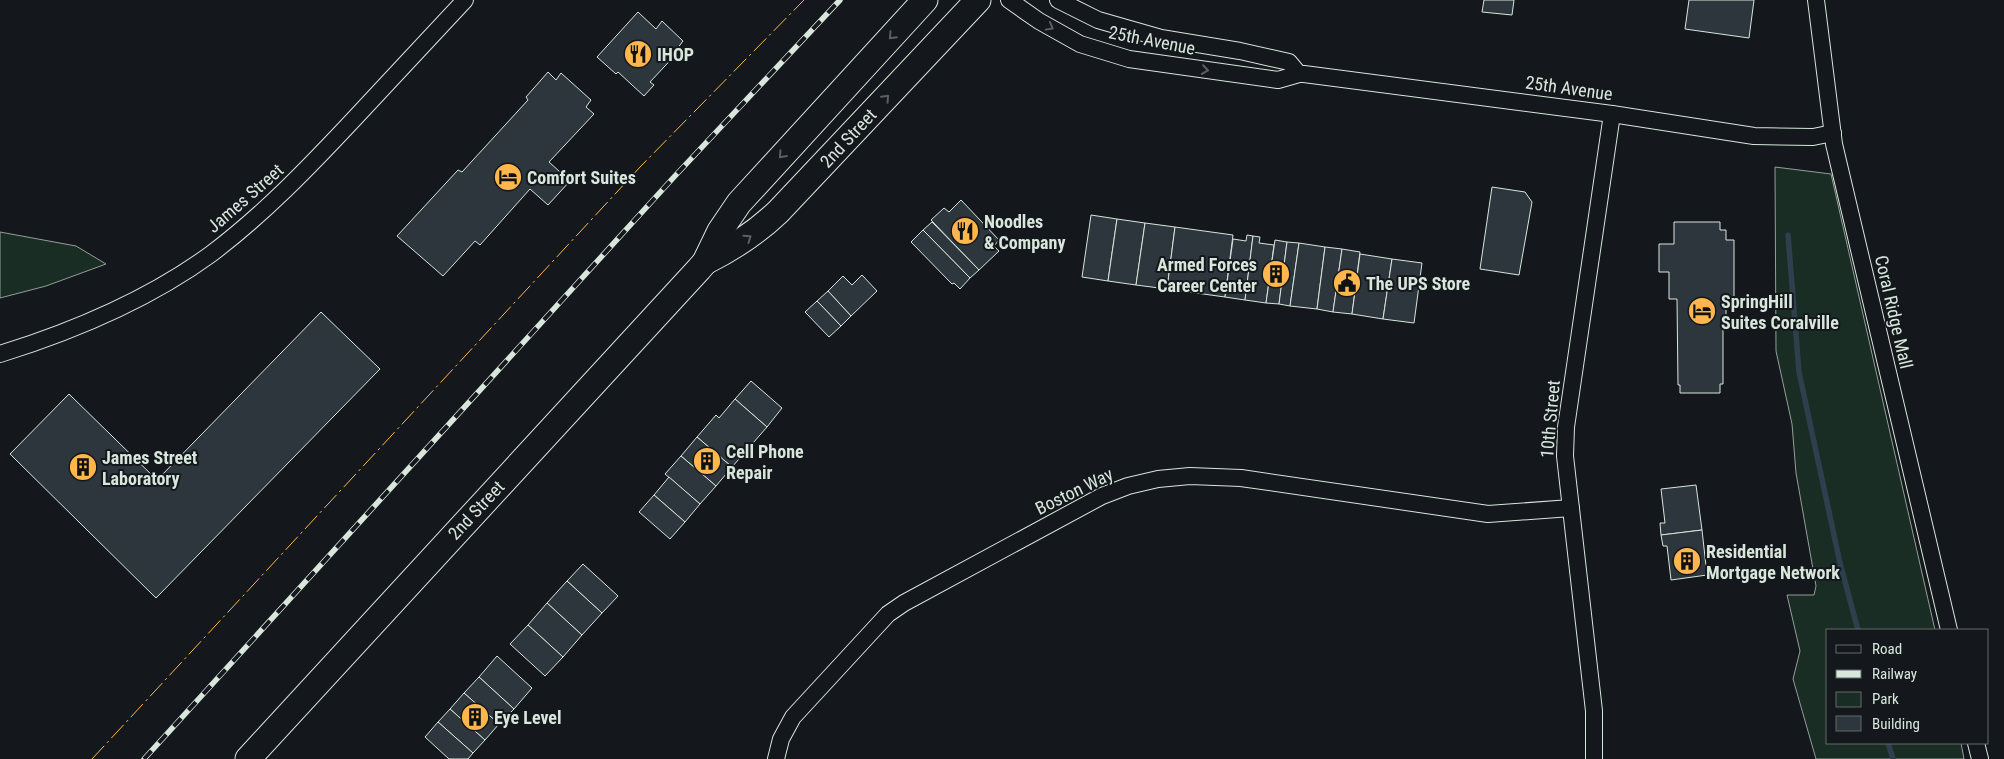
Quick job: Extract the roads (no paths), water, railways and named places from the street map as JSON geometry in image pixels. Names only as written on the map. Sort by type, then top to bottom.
[{"type":"main road","name":"2nd Street","points":[[248,759],[705,262],[720,231],[739,203],[925,0]]},
{"type":"main road","name":"2nd Street","points":[[705,262],[733,248],[759,230],[778,212],[978,0]]},
{"type":"street","name":"James Street","points":[[0,354],[35,343],[96,319],[155,290],[210,254],[261,213],[308,168],[465,0]]},
{"type":"street","name":"25th Avenue","points":[[1009,0],[1039,21],[1080,44],[1129,59],[1278,80],[1299,74],[1612,114],[1754,136],[1813,137],[1833,134]]},
{"type":"street","name":"25th Avenue","points":[[1058,0],[1098,20],[1161,38],[1240,51],[1289,62],[1299,74]]},
{"type":"street","name":"Coral Ridge Mall","points":[[1816,0],[1833,134],[1950,629]]},
{"type":"street","name":"10th Street","points":[[1594,759],[1594,711],[1565,456],[1566,427],[1612,114]]},
{"type":"street","name":"Boston Way","points":[[776,759],[781,739],[793,717],[888,614],[912,599],[1093,501],[1128,486],[1158,479],[1190,476],[1232,478],[1488,514],[1571,508]]},
{"type":"street","points":[[1976,744],[1980,759]]},
{"type":"waterway","points":[[1788,235],[1799,372],[1840,563],[1858,629]]},
{"type":"waterway","points":[[1888,744],[1893,759]]},
{"type":"railway","points":[[144,759],[674,177],[840,0]]},
{"type":"place","name":"IHOP","points":[[638,54]]},
{"type":"place","name":"Comfort Suites","points":[[508,177]]},
{"type":"place","name":"Noodles & Company","points":[[965,231]]},
{"type":"place","name":"Armed Forces Career Center","points":[[1276,274]]},
{"type":"place","name":"The UPS Store","points":[[1347,283]]},
{"type":"place","name":"SpringHill Suites Coralville","points":[[1702,311]]},
{"type":"place","name":"Cell Phone Repair","points":[[707,461]]},
{"type":"place","name":"James Street Laboratory","points":[[83,467]]},
{"type":"place","name":"Residential Mortgage Network","points":[[1687,561]]},
{"type":"place","name":"Eye Level","points":[[475,717]]}]
